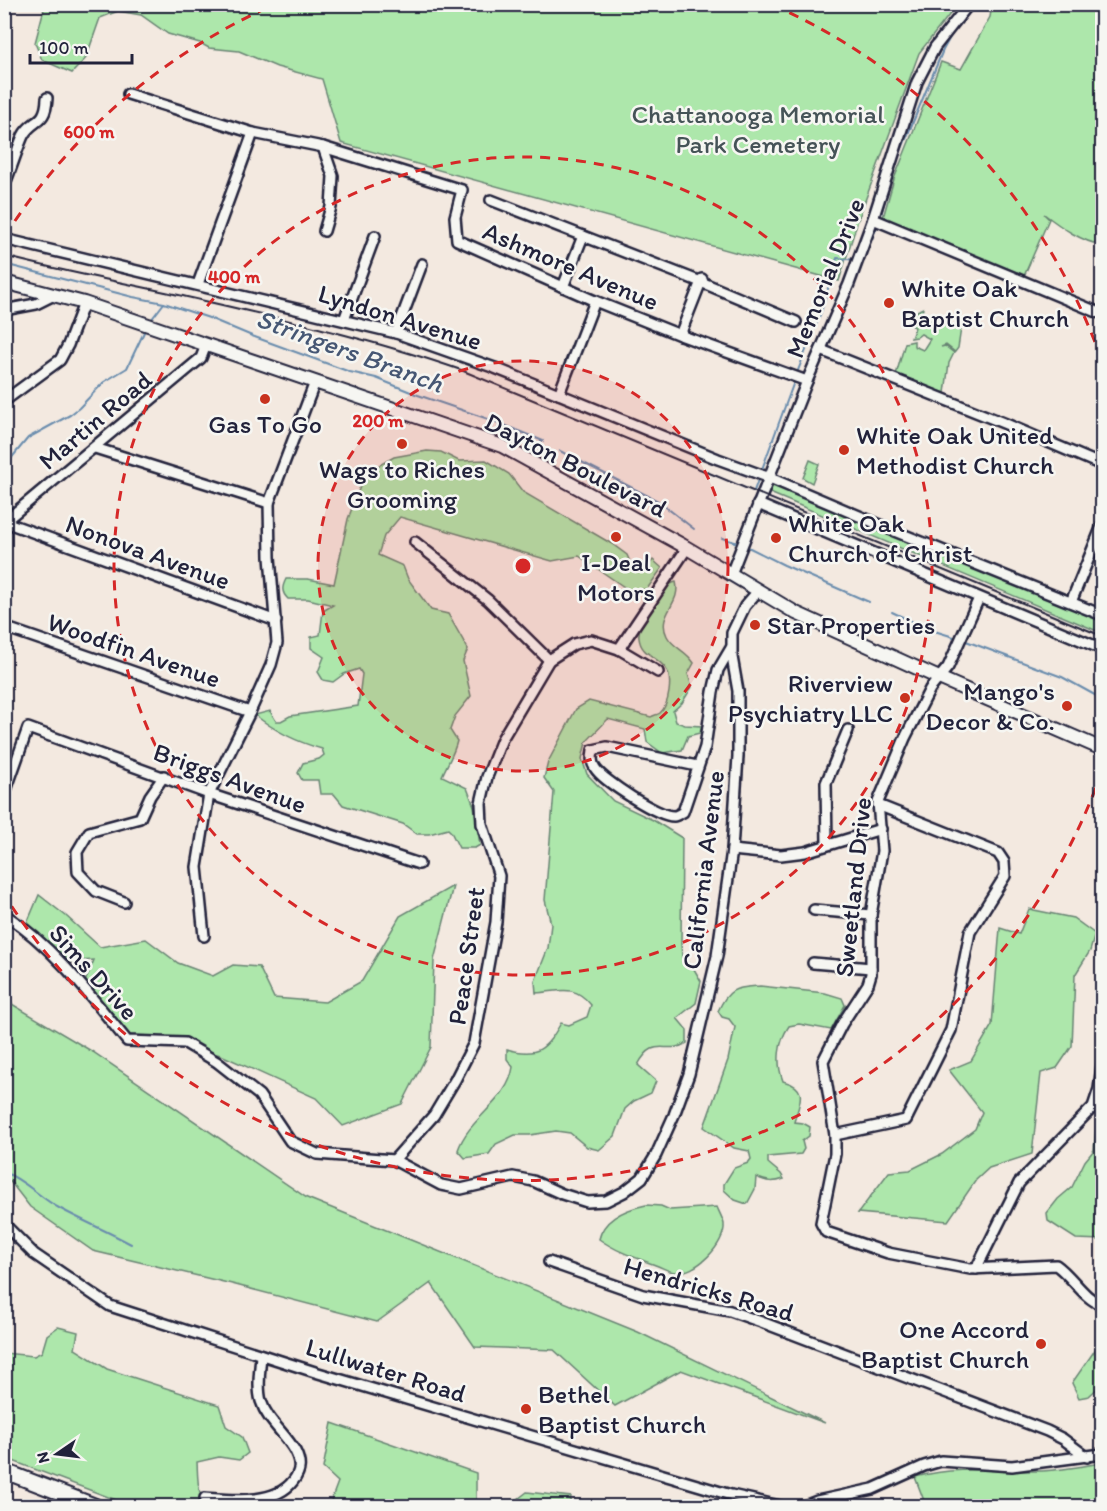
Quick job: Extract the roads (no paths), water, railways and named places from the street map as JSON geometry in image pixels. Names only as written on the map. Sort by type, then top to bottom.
[{"type":"highway","points":[[4,1472],[95,1506]]},
{"type":"main road","name":"Dayton Boulevard","points":[[4,282],[84,303],[502,446],[687,548],[796,613],[1102,749]]},
{"type":"street","name":"Memorial Drive","points":[[731,574],[807,381],[849,284],[873,219],[917,81],[935,47],[969,4]]},
{"type":"street","name":"Ashmore Avenue","points":[[128,94],[252,133],[323,147],[462,190],[455,217],[457,240],[595,301],[680,335],[807,381]]},
{"type":"street","points":[[4,186],[24,134],[42,119],[47,98]]},
{"type":"street","points":[[198,284],[252,133]]},
{"type":"street","points":[[323,147],[333,176],[332,207],[324,231]]},
{"type":"street","points":[[491,200],[702,281],[796,322]]},
{"type":"street","points":[[873,219],[1102,314]]},
{"type":"street","points":[[344,320],[375,236]]},
{"type":"street","points":[[563,287],[582,236]]},
{"type":"street","name":"Lyndon Avenue","points":[[4,239],[396,333],[495,368],[1102,615]]},
{"type":"street","points":[[396,333],[422,264]]},
{"type":"street","points":[[680,335],[702,281]]},
{"type":"street","points":[[4,310],[36,304],[52,296]]},
{"type":"street","points":[[559,394],[595,301]]},
{"type":"street","points":[[4,401],[60,360],[84,303]]},
{"type":"street","name":"Martin Road","points":[[5,522],[201,358],[206,345]]},
{"type":"street","points":[[820,350],[1102,465]]},
{"type":"street","points":[[204,936],[197,867],[209,794],[250,712],[271,665],[277,643],[270,557],[269,503],[315,382]]},
{"type":"street","points":[[95,448],[269,503]]},
{"type":"street","points":[[758,504],[1102,649]]},
{"type":"street","name":"Nonova Avenue","points":[[5,522],[276,621]]},
{"type":"street","points":[[1071,602],[1102,526]]},
{"type":"street","points":[[415,542],[488,600],[549,660]]},
{"type":"street","points":[[620,649],[687,548]]},
{"type":"street","name":"California Avenue","points":[[656,1155],[689,1074],[717,956],[732,850],[739,725],[738,691],[731,648],[732,633],[745,606],[758,591]]},
{"type":"street","name":"Sweetland Drive","points":[[979,598],[948,667],[930,688],[903,741],[878,805],[882,850],[871,915],[871,968],[868,984],[842,1024],[823,1061],[835,1135],[835,1154],[821,1222],[826,1232],[888,1253],[976,1269],[1056,1265],[1066,1272],[1094,1302],[1102,1305]]},
{"type":"street","name":"Woodfin Avenue","points":[[4,627],[250,712]]},
{"type":"street","name":"Peace Street","points":[[394,1160],[434,1115],[474,1042],[496,922],[499,876],[482,824],[483,794],[502,739],[549,660],[574,644],[591,640],[620,649],[658,672]]},
{"type":"street","points":[[697,766],[607,747],[593,750],[591,761],[596,770],[631,797],[675,816],[683,812],[705,747],[712,692],[718,670],[731,648]]},
{"type":"street","name":"Briggs Avenue","points":[[4,796],[28,728],[209,794],[419,864]]},
{"type":"street","points":[[827,844],[826,783],[848,730]]},
{"type":"street","points":[[124,902],[96,891],[78,872],[77,852],[89,832],[140,818],[150,796],[164,776]]},
{"type":"street","points":[[835,1135],[906,1120],[951,1030],[970,932],[1005,876],[1004,862],[998,853],[878,805]]},
{"type":"street","points":[[732,850],[781,855],[805,852],[881,829]]},
{"type":"street","points":[[814,910],[871,915]]},
{"type":"street","name":"Sims Drive","points":[[4,914],[25,928],[62,962],[127,1041],[184,1043],[209,1057],[259,1095],[290,1141],[317,1154],[394,1160],[441,1185],[461,1188],[513,1177],[533,1181],[562,1194],[588,1202],[606,1201],[624,1192],[642,1178],[656,1155]]},
{"type":"street","points":[[813,963],[871,968]]},
{"type":"street","points":[[976,1269],[1019,1183],[1093,1107],[1100,1089],[1102,1066]]},
{"type":"street","name":"Lullwater Road","points":[[4,1224],[34,1254],[110,1306],[261,1355],[731,1495],[780,1506]]},
{"type":"street","name":"Hendricks Road","points":[[549,1262],[643,1295],[730,1311],[764,1323],[1047,1431],[1088,1457]]},
{"type":"street","points":[[205,1498],[235,1501],[254,1499],[289,1487],[298,1475],[300,1461],[294,1449],[266,1413],[261,1402],[259,1377],[261,1355]]},
{"type":"street","points":[[804,1506],[873,1489],[940,1461],[1012,1466],[1102,1454]]},
{"type":"waterway","points":[[893,170],[943,50],[953,32]]},
{"type":"waterway","points":[[880,219],[889,184]]},
{"type":"waterway","points":[[865,255],[878,224]]},
{"type":"waterway","points":[[797,373],[821,312],[837,258],[856,260]]},
{"type":"waterway","name":"Stringers Branch","points":[[4,264],[164,303],[350,372],[376,378],[543,441]]},
{"type":"waterway","points":[[151,320],[164,303]]},
{"type":"waterway","points":[[4,467],[28,438],[70,415],[104,382],[127,368],[145,330]]},
{"type":"waterway","points":[[761,472],[795,379]]},
{"type":"waterway","name":"Stringers Branch","points":[[560,451],[658,501],[694,529]]},
{"type":"waterway","points":[[754,491],[759,477]]},
{"type":"waterway","name":"Stringers Branch","points":[[722,538],[741,544]]},
{"type":"waterway","name":"Stringers Branch","points":[[746,546],[869,602]]},
{"type":"waterway","name":"Stringers Branch","points":[[892,612],[928,629],[957,638]]},
{"type":"waterway","name":"Stringers Branch","points":[[966,641],[1062,677],[1102,699]]},
{"type":"waterway","points":[[4,1172],[59,1208],[131,1244]]},
{"type":"railway","points":[[4,256],[325,330],[394,348],[461,370],[1102,636]]},
{"type":"place","name":"White Oak Baptist Church","points":[[889,303]]},
{"type":"place","name":"Gas To Go","points":[[265,399]]},
{"type":"place","name":"Wags to Riches Grooming","points":[[402,444]]},
{"type":"place","name":"White Oak United Methodist Church","points":[[844,450]]},
{"type":"place","name":"I-Deal Motors","points":[[616,537]]},
{"type":"place","name":"White Oak Church of Christ","points":[[776,538]]},
{"type":"place","name":"Star Properties","points":[[755,625]]},
{"type":"place","name":"Riverview Psychiatry LLC","points":[[905,698]]},
{"type":"place","name":"Mango's Decor & Co.","points":[[1067,706]]},
{"type":"place","name":"One Accord Baptist Church","points":[[1041,1344]]},
{"type":"place","name":"Bethel Baptist Church","points":[[526,1409]]},
{"type":"park label","name":"Chattanooga Memorial Park Cemetery","points":[[758,129]]}]
